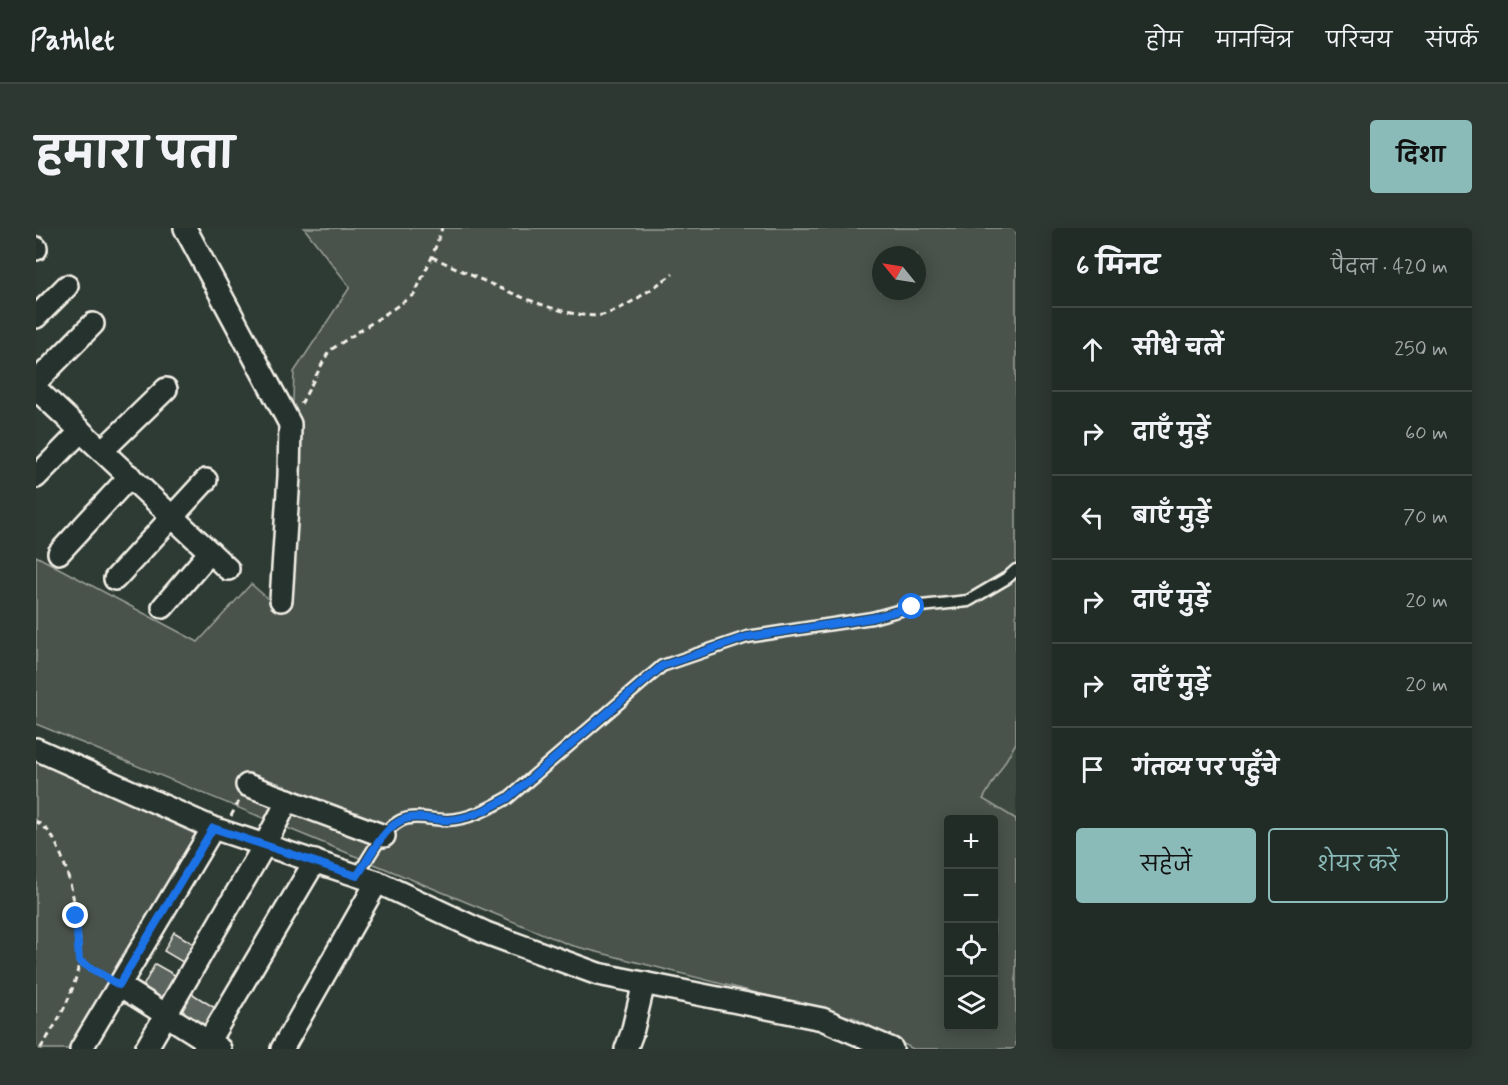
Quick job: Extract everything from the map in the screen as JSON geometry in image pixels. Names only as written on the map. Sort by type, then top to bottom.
[{"type":"street","points":[[186,228],[290,424],[290,476],[280,600]]},
{"type":"street","points":[[36,317],[67,286]]},
{"type":"street","points":[[93,324],[37,391],[228,568]]},
{"type":"street","points":[[102,451],[166,389]]},
{"type":"street","points":[[36,477],[81,430]]},
{"type":"street","points":[[59,553],[130,476]]},
{"type":"street","points":[[115,579],[206,480]]},
{"type":"street","points":[[163,607],[210,552]]},
{"type":"street","points":[[36,749],[218,829],[367,879],[486,933],[598,974],[822,1019],[891,1049]]},
{"type":"street","points":[[247,785],[384,836]]},
{"type":"street","points":[[146,1049],[265,844],[288,800]]},
{"type":"street","points":[[81,1049],[218,829]]},
{"type":"street","points":[[119,985],[167,1014],[211,1047],[315,861]]},
{"type":"street","points":[[282,1049],[367,879]]},
{"type":"street","points":[[626,1049],[644,983]]},
{"type":"lane","points":[[367,879],[384,836],[400,821],[413,818],[448,820],[466,817],[484,812],[508,798],[662,666],[747,637],[872,618],[912,607],[968,601],[1007,578],[1016,570]]},
{"type":"path","points":[[290,424],[329,351],[414,296],[442,228]]},
{"type":"path","points":[[432,257],[541,304],[566,313],[587,317],[605,314],[633,301],[674,274]]},
{"type":"path","points":[[218,829],[247,785]]},
{"type":"path","points":[[36,821],[49,832],[69,879],[76,916],[79,961],[66,1004],[40,1049]]},
{"type":"path","points":[[79,961],[119,985]]},
{"type":"shaded area","points":[[304,228],[1016,228],[1016,743],[983,799],[1016,819],[1016,1049],[913,1049],[855,1018],[570,945],[36,724],[36,556],[198,642],[251,584],[273,603],[287,564],[294,372],[350,287]]},
{"type":"shaded area","points":[[1016,743],[1016,819],[983,799]]},
{"type":"shaded area","points":[[36,758],[197,835],[69,1049],[36,1049]]},
{"type":"building","points":[[174,932],[202,949],[191,967],[164,951]]},
{"type":"building","points":[[155,964],[182,979],[166,1008],[139,994]]},
{"type":"building","points":[[191,993],[223,1013],[208,1036],[176,1017]]},
{"type":"route","points":[[76,916],[79,961],[119,985],[213,828],[357,876],[384,836],[400,821],[413,818],[448,820],[466,817],[484,812],[508,798],[662,666],[747,637],[872,618],[912,607]]}]
